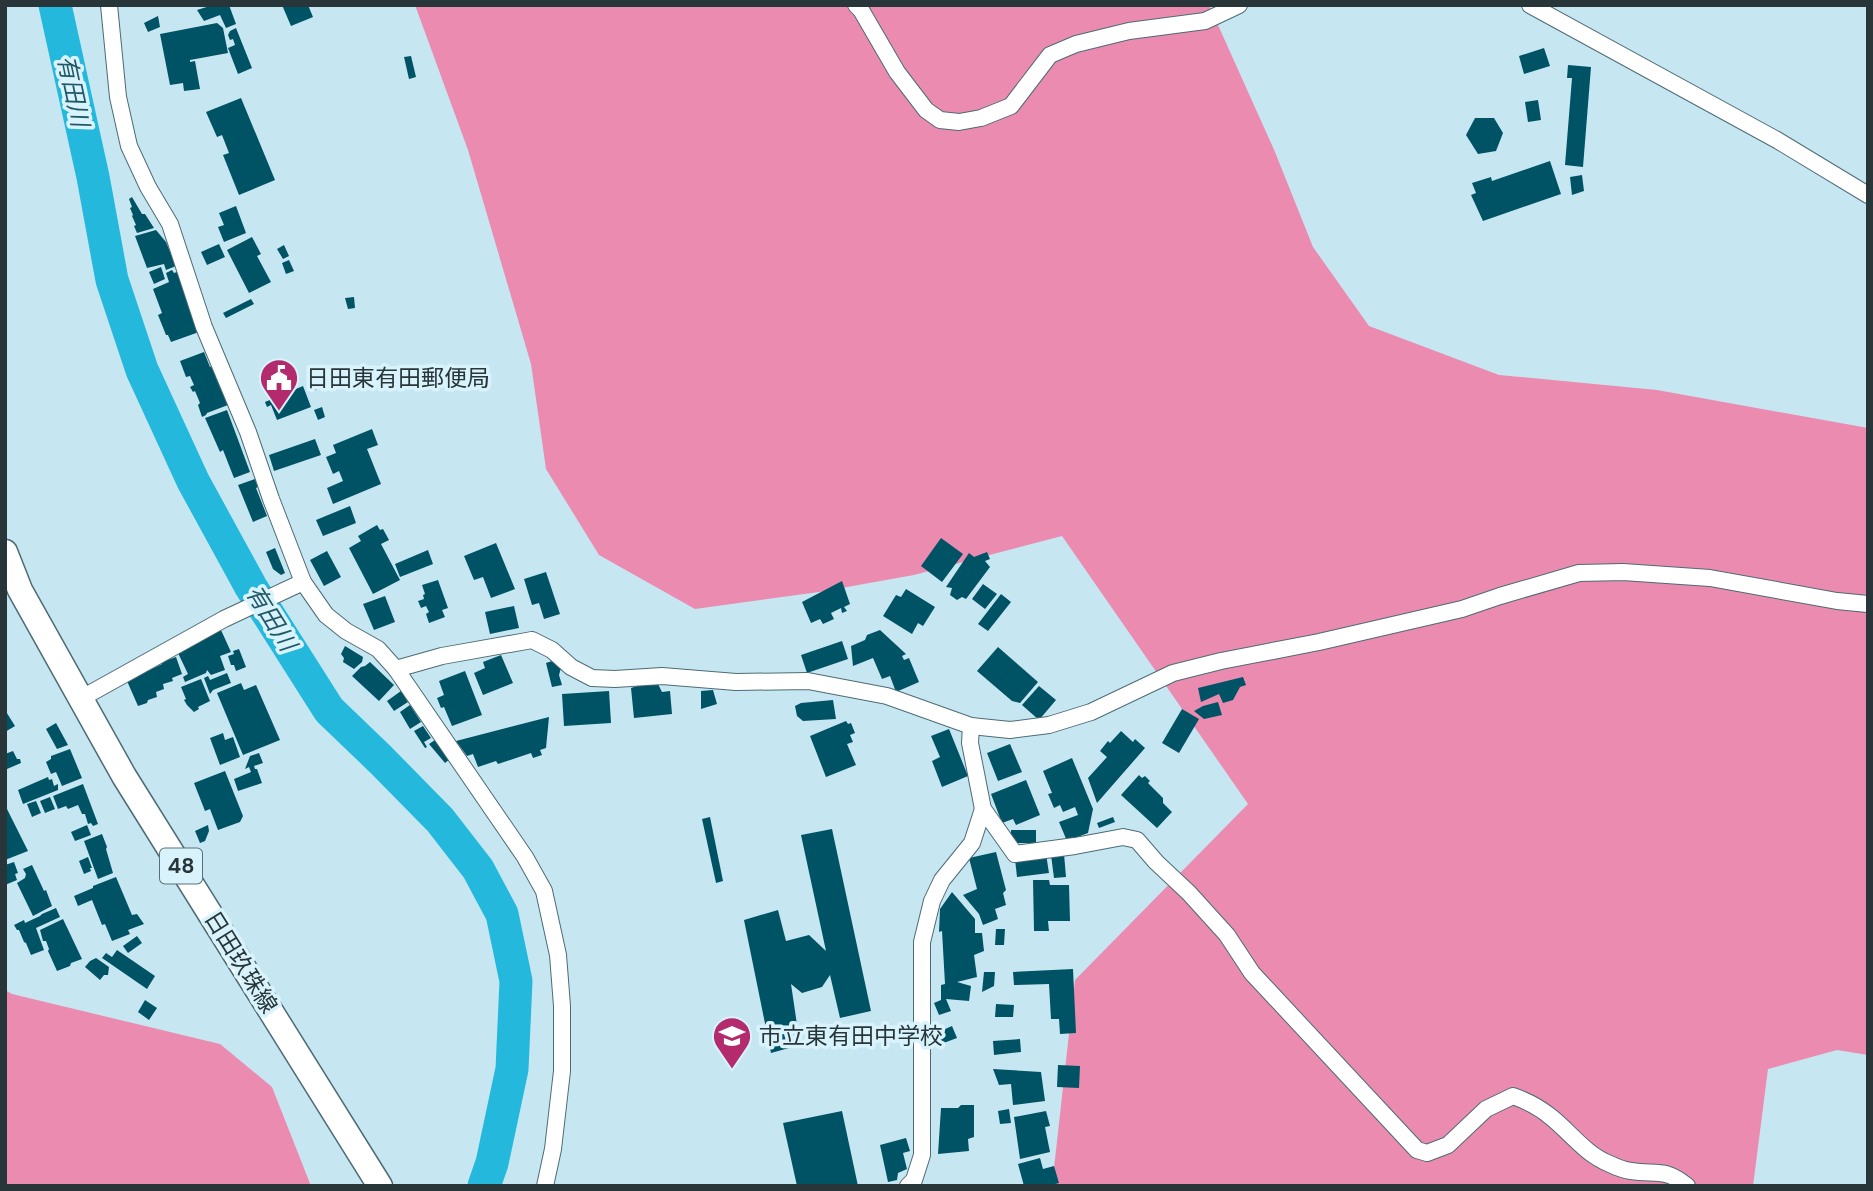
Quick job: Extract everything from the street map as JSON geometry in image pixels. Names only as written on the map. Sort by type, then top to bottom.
[{"type":"main road","name":"日田玖珠線","points":[[5,552],[12,587],[124,776],[376,1179]]},
{"type":"street","points":[[109,5],[118,97],[129,146],[148,187],[170,224],[204,327],[248,432],[303,582],[326,615],[346,631],[378,649],[396,669],[525,857],[544,891],[558,955],[562,1006],[562,1071],[553,1149],[545,1186]]},
{"type":"street","points":[[856,5],[897,72],[926,110],[940,120],[959,122],[981,118],[1011,106],[1050,55],[1076,44],[1129,31],[1205,20],[1239,5]]},
{"type":"street","points":[[1530,5],[1777,140],[1868,195]]},
{"type":"street","points":[[396,669],[442,656],[532,640],[552,650],[571,667],[592,678],[662,676],[736,682],[808,681],[887,696],[971,726],[1010,730],[1049,725],[1091,712],[1173,673],[1462,609],[1579,573],[1623,572],[1710,578],[1868,604]]},
{"type":"street","points":[[80,699],[224,619],[303,582]]},
{"type":"street","points":[[971,726],[970,743],[983,809],[1015,854],[1123,837],[1137,840],[1227,935],[1252,973],[1417,1150],[1427,1153],[1448,1145],[1486,1109],[1513,1096],[1530,1102],[1551,1117],[1588,1152],[1608,1164],[1631,1171],[1660,1172],[1678,1178],[1687,1186]]},
{"type":"street","points":[[908,1186],[914,1180],[922,1155],[922,942],[932,901],[942,880],[972,843],[983,809]]},
{"type":"shaded area","points":[[415,5],[1209,5],[1275,152],[1313,247],[1369,326],[1499,375],[1657,390],[1868,428],[1868,1055],[1837,1050],[1768,1069],[1753,1186],[1052,1186],[1075,980],[1248,804],[1062,536],[914,575],[819,592],[695,609],[599,555],[546,469],[531,364],[468,150]]},
{"type":"shaded area","points":[[5,990],[12,994],[220,1044],[272,1087],[311,1186],[5,1186]]},
{"type":"building","points":[[213,5],[229,5],[236,24],[226,28],[220,15],[204,21],[197,10]]},
{"type":"building","points":[[282,5],[308,5],[313,17],[291,26]]},
{"type":"building","points":[[158,16],[160,27],[148,32],[144,23]]},
{"type":"building","points":[[217,23],[223,28],[228,53],[190,60],[195,61],[200,89],[184,91],[183,83],[170,85],[160,34]]},
{"type":"building","points":[[236,28],[252,68],[238,74],[228,48],[235,45],[228,35]]},
{"type":"building","points":[[1544,48],[1550,66],[1524,74],[1519,56]]},
{"type":"building","points":[[411,56],[416,77],[409,79],[404,57]]},
{"type":"building","points":[[1568,65],[1591,67],[1583,167],[1565,165],[1572,78],[1567,78]]},
{"type":"building","points":[[241,98],[275,180],[239,195],[223,155],[229,153],[222,135],[217,137],[206,112]]},
{"type":"building","points":[[1538,100],[1541,120],[1528,122],[1525,102]]},
{"type":"building","points":[[1475,118],[1494,118],[1503,133],[1496,151],[1478,154],[1466,135]]},
{"type":"building","points":[[1550,161],[1561,194],[1483,221],[1471,195],[1476,193],[1472,183],[1491,177],[1492,181]]},
{"type":"building","points":[[1582,175],[1584,191],[1572,195],[1570,177]]},
{"type":"building","points":[[132,197],[154,228],[137,233],[130,208],[129,199]]},
{"type":"building","points":[[236,206],[246,233],[224,242],[218,227],[224,225],[219,213]]},
{"type":"building","points":[[156,230],[166,242],[176,266],[166,270],[164,264],[147,268],[135,236]]},
{"type":"building","points":[[252,237],[261,254],[257,256],[271,282],[249,293],[227,250]]},
{"type":"building","points":[[219,244],[225,257],[207,265],[201,252]]},
{"type":"building","points":[[284,245],[289,256],[283,259],[277,249]]},
{"type":"building","points":[[289,260],[294,271],[286,274],[282,263]]},
{"type":"building","points":[[161,267],[165,279],[154,284],[149,272]]},
{"type":"building","points":[[172,270],[177,272],[199,332],[171,342],[158,315],[162,313],[153,289],[169,282],[166,273]]},
{"type":"building","points":[[354,297],[355,308],[348,309],[345,298]]},
{"type":"building","points":[[251,299],[254,304],[226,318],[223,313]]},
{"type":"building","points":[[204,352],[210,367],[213,366],[228,405],[202,417],[198,405],[200,403],[195,391],[190,387],[194,385],[190,376],[186,377],[180,361]]},
{"type":"building","points":[[315,375],[320,388],[313,391],[308,378]]},
{"type":"building","points":[[303,386],[311,407],[277,420],[271,405],[267,407],[265,402]]},
{"type":"building","points":[[322,407],[325,417],[318,420],[314,410]]},
{"type":"building","points":[[227,410],[250,472],[234,478],[223,450],[220,452],[205,418]]},
{"type":"building","points":[[372,429],[378,445],[367,449],[381,484],[333,504],[327,488],[343,481],[339,471],[333,474],[326,457],[336,453],[333,445]]},
{"type":"building","points":[[315,439],[321,455],[274,471],[269,455]]},
{"type":"building","points":[[255,479],[267,516],[253,522],[238,485]]},
{"type":"building","points":[[350,506],[356,523],[323,536],[316,520]]},
{"type":"building","points":[[377,525],[380,530],[383,529],[389,540],[381,544],[400,580],[373,594],[349,548],[361,541],[358,536]]},
{"type":"building","points":[[941,538],[963,554],[942,582],[921,566]]},
{"type":"building","points":[[496,543],[515,589],[491,598],[483,577],[474,580],[464,556]]},
{"type":"building","points":[[275,548],[285,573],[281,575],[273,569],[266,552]]},
{"type":"building","points":[[428,550],[433,564],[400,577],[395,564]]},
{"type":"building","points":[[327,551],[341,577],[324,586],[310,560]]},
{"type":"building","points":[[987,552],[990,559],[985,561],[990,567],[966,599],[962,597],[957,600],[950,595],[952,588],[946,587],[969,553],[974,557]]},
{"type":"building","points":[[546,572],[560,614],[544,619],[539,603],[532,605],[524,579]]},
{"type":"building","points":[[438,580],[448,608],[442,610],[445,617],[429,623],[426,606],[421,608],[418,601],[424,599],[422,585]]},
{"type":"building","points":[[842,581],[850,604],[844,607],[847,611],[842,613],[841,608],[831,613],[834,619],[823,624],[820,619],[811,623],[802,602]]},
{"type":"building","points":[[983,584],[997,594],[985,609],[972,599]]},
{"type":"building","points":[[906,589],[935,607],[923,626],[918,623],[912,634],[883,616],[896,595],[901,597]]},
{"type":"building","points":[[1001,594],[1011,602],[988,631],[978,624]]},
{"type":"building","points":[[385,596],[395,622],[374,630],[363,604]]},
{"type":"building","points":[[514,606],[519,628],[490,634],[485,612]]},
{"type":"building","points":[[221,630],[231,652],[220,656],[225,670],[211,675],[207,670],[206,673],[185,682],[183,677],[188,674],[178,653],[200,642],[203,637]]},
{"type":"building","points":[[880,630],[906,654],[902,656],[904,660],[909,658],[919,682],[896,692],[890,676],[882,679],[873,658],[853,666],[851,646]]},
{"type":"building","points":[[842,641],[848,659],[807,673],[801,655]]},
{"type":"building","points":[[345,646],[363,657],[362,662],[354,669],[343,662],[341,654]]},
{"type":"building","points":[[998,647],[1038,682],[1020,703],[1012,701],[977,671]]},
{"type":"building","points":[[239,649],[246,667],[236,671],[228,656]]},
{"type":"building","points":[[501,655],[513,683],[483,695],[474,673],[485,668],[483,662]]},
{"type":"building","points":[[176,657],[182,674],[163,684],[164,689],[156,692],[157,697],[138,706],[127,681]]},
{"type":"building","points":[[552,661],[561,668],[559,675],[562,685],[552,687],[546,663]]},
{"type":"building","points":[[370,662],[394,685],[379,701],[352,676]]},
{"type":"building","points":[[465,671],[482,715],[452,726],[437,698],[444,695],[439,681]]},
{"type":"building","points":[[227,673],[231,683],[213,690],[210,694],[204,678],[208,676],[210,680]]},
{"type":"building","points":[[1243,677],[1246,685],[1240,687],[1233,700],[1223,703],[1219,694],[1201,702],[1198,688]]},
{"type":"building","points":[[201,679],[210,701],[194,712],[184,700],[186,699],[181,687]]},
{"type":"building","points":[[636,682],[658,684],[662,692],[670,691],[672,714],[634,718],[631,688],[637,686]]},
{"type":"building","points":[[241,683],[244,690],[256,685],[280,740],[243,755],[217,693]]},
{"type":"building","points":[[1039,686],[1056,700],[1039,720],[1022,705]]},
{"type":"building","points":[[713,690],[717,704],[701,709],[701,691]]},
{"type":"building","points":[[401,691],[408,702],[394,711],[387,701]]},
{"type":"building","points":[[609,691],[611,723],[564,726],[562,694]]},
{"type":"building","points":[[833,700],[836,719],[803,721],[797,716],[795,706],[801,703]]},
{"type":"building","points":[[1218,702],[1222,715],[1204,719],[1194,711],[1203,706]]},
{"type":"building","points":[[410,705],[421,722],[410,729],[400,712]]},
{"type":"building","points":[[1182,709],[1199,719],[1179,753],[1162,743]]},
{"type":"building","points":[[5,710],[15,726],[5,732]]},
{"type":"building","points":[[549,717],[546,748],[540,750],[542,755],[533,758],[531,753],[498,764],[496,761],[478,767],[473,754],[467,756],[456,741]]},
{"type":"building","points":[[846,721],[851,723],[855,733],[850,735],[853,742],[847,744],[856,765],[826,777],[810,736]]},
{"type":"building","points":[[56,723],[68,745],[57,749],[46,729]]},
{"type":"building","points":[[423,726],[431,738],[424,742],[427,747],[425,748],[414,731]]},
{"type":"building","points":[[949,729],[968,776],[942,787],[932,761],[940,757],[931,736]]},
{"type":"building","points":[[1121,731],[1145,748],[1097,803],[1088,778],[1107,757],[1100,751]]},
{"type":"building","points":[[223,733],[225,740],[233,737],[240,757],[220,765],[210,738]]},
{"type":"building","points":[[435,740],[450,759],[445,763],[429,744]]},
{"type":"building","points":[[1010,744],[1022,772],[998,781],[987,753]]},
{"type":"building","points":[[70,749],[82,778],[62,786],[56,772],[51,774],[46,762],[51,756]]},
{"type":"building","points":[[13,751],[21,763],[7,769],[5,754]]},
{"type":"building","points":[[259,753],[263,763],[254,766],[262,783],[238,791],[234,779],[251,772],[249,767],[245,769],[250,756]]},
{"type":"building","points":[[1072,758],[1093,809],[1088,833],[1067,841],[1059,822],[1078,815],[1075,807],[1063,812],[1060,805],[1054,808],[1048,794],[1052,793],[1043,771]]},
{"type":"building","points":[[225,771],[243,816],[240,822],[218,830],[210,809],[205,811],[194,783]]},
{"type":"building","points":[[1139,775],[1150,781],[1148,783],[1172,812],[1157,828],[1121,795]]},
{"type":"building","points":[[48,777],[49,780],[52,779],[54,786],[58,784],[58,790],[23,804],[18,790]]},
{"type":"building","points":[[1026,780],[1040,815],[1016,825],[1013,819],[1002,823],[991,794]]},
{"type":"building","points":[[83,784],[98,824],[93,826],[88,824],[78,805],[58,809],[53,796]]},
{"type":"building","points":[[50,797],[55,809],[45,813],[40,801]]},
{"type":"building","points":[[36,801],[41,813],[32,817],[27,804]]},
{"type":"building","points":[[5,805],[28,851],[5,860]]},
{"type":"building","points":[[710,817],[723,881],[716,883],[702,819]]},
{"type":"building","points":[[1113,817],[1115,822],[1099,828],[1097,823]]},
{"type":"building","points":[[87,825],[91,835],[75,841],[71,832]]},
{"type":"building","points":[[208,825],[205,841],[200,843],[195,831]]},
{"type":"building","points":[[832,829],[871,1011],[840,1018],[830,975],[822,987],[802,993],[791,984],[800,1045],[771,1053],[744,920],[778,910],[786,941],[809,935],[826,951],[801,835]]},
{"type":"building","points":[[1011,830],[1036,830],[1036,843],[1011,843]]},
{"type":"building","points":[[102,834],[113,873],[98,879],[84,841]]},
{"type":"building","points":[[996,852],[1006,890],[1003,893],[1006,905],[995,909],[998,919],[983,925],[979,914],[963,895],[977,889],[969,858]]},
{"type":"building","points":[[1046,854],[1049,873],[1017,877],[1015,859]]},
{"type":"building","points":[[1064,854],[1066,877],[1054,878],[1051,855]]},
{"type":"building","points":[[88,857],[92,868],[84,874],[79,861]]},
{"type":"building","points":[[14,862],[18,873],[15,874],[17,880],[5,885],[5,865]]},
{"type":"building","points":[[32,865],[52,906],[33,916],[17,883],[25,878],[23,869]]},
{"type":"building","points":[[116,877],[132,915],[137,914],[144,924],[128,930],[130,934],[112,941],[92,900],[78,906],[74,896]]},
{"type":"building","points":[[1033,880],[1049,880],[1050,885],[1069,885],[1070,921],[1048,921],[1049,931],[1034,931]]},
{"type":"building","points":[[952,892],[975,919],[975,933],[982,933],[984,951],[974,955],[977,977],[957,982],[971,986],[969,1001],[946,999],[951,1011],[939,1015],[934,1003],[941,1000],[941,985],[945,984],[942,931],[939,932],[940,909]]},
{"type":"building","points":[[56,908],[60,917],[36,928],[44,950],[31,955],[14,925],[24,920],[25,923]]},
{"type":"building","points":[[63,919],[82,959],[57,971],[40,930]]},
{"type":"building","points":[[996,929],[1005,929],[1004,945],[995,945]]},
{"type":"building","points":[[137,936],[142,943],[128,953],[123,946]]},
{"type":"building","points":[[117,950],[155,976],[147,989],[102,958],[106,953],[112,957]]},
{"type":"building","points":[[96,958],[109,967],[108,975],[104,975],[100,980],[85,967]]},
{"type":"building","points":[[1073,969],[1076,1033],[1060,1034],[1059,1019],[1051,1019],[1049,984],[1014,985],[1013,972]]},
{"type":"building","points":[[984,972],[995,972],[994,986],[982,992]]},
{"type":"building","points":[[145,1000],[157,1008],[149,1020],[138,1012]]},
{"type":"building","points":[[996,1004],[1014,1005],[1013,1017],[995,1017]]},
{"type":"building","points":[[952,1026],[957,1038],[941,1044],[936,1033]]},
{"type":"building","points":[[1020,1039],[1021,1052],[994,1055],[993,1041]]},
{"type":"building","points":[[1058,1065],[1080,1066],[1079,1088],[1057,1087]]},
{"type":"building","points":[[993,1069],[1041,1072],[1045,1101],[1013,1105],[1011,1084],[999,1085]]},
{"type":"building","points":[[961,1105],[974,1105],[974,1137],[968,1139],[969,1151],[938,1154],[941,1108],[958,1108]]},
{"type":"building","points":[[1009,1109],[1011,1123],[1000,1124],[998,1111]]},
{"type":"building","points":[[842,1111],[858,1186],[797,1186],[783,1123]]},
{"type":"building","points":[[1046,1111],[1050,1126],[1045,1127],[1050,1152],[1020,1159],[1014,1117]]},
{"type":"building","points":[[906,1138],[910,1151],[903,1153],[907,1169],[898,1173],[897,1180],[888,1182],[880,1145]]},
{"type":"building","points":[[1040,1158],[1043,1169],[1054,1166],[1059,1183],[1024,1186],[1018,1164]]},
{"type":"waterway","name":"有田川","points":[[55,5],[93,177],[112,280],[142,370],[193,481],[251,587],[329,710],[440,820],[478,869],[502,914],[516,981],[512,1069],[492,1163],[484,1186]]},
{"type":"place","name":"日田東有田郵便局","points":[[279,412]]},
{"type":"place","name":"市立東有田中学校","points":[[732,1070]]}]
